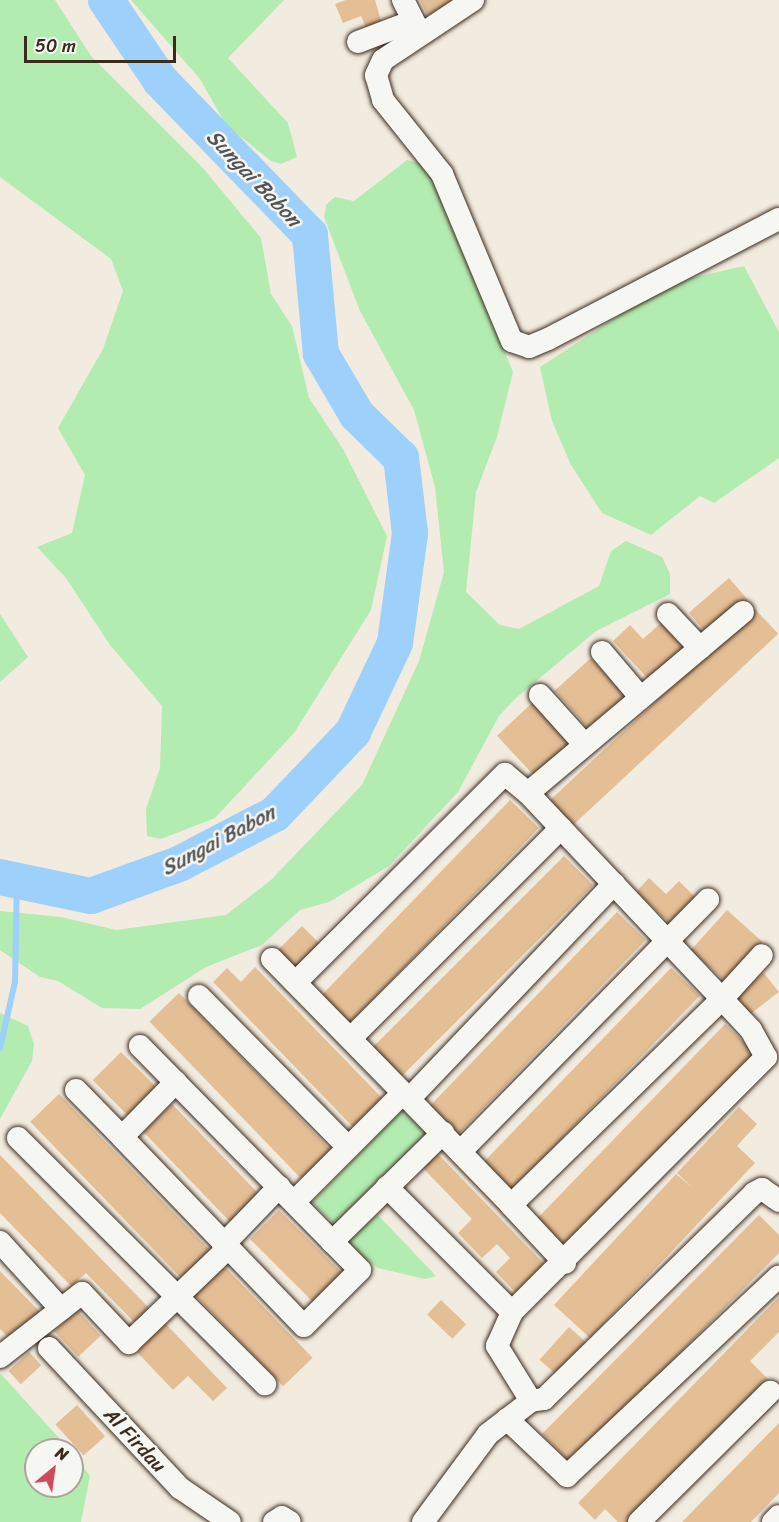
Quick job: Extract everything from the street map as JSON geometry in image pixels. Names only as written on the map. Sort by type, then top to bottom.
[{"type":"street","points":[[403,0],[417,29]]},
{"type":"street","points":[[358,42],[417,29],[473,0]]},
{"type":"street","points":[[417,29],[383,60],[376,75],[382,100],[442,174],[512,341],[529,347],[548,339],[779,219]]},
{"type":"street","points":[[528,793],[743,612]]},
{"type":"street","points":[[668,614],[700,648]]},
{"type":"street","points":[[602,652],[641,698]]},
{"type":"street","points":[[540,695],[585,745]]},
{"type":"street","points":[[296,982],[505,774],[528,793],[751,1030],[766,1058],[565,1263],[512,1312],[497,1346],[531,1401]]},
{"type":"street","points":[[351,1038],[561,828]]},
{"type":"street","points":[[0,1357],[82,1293],[129,1343],[225,1247],[348,1147],[406,1095],[614,884]]},
{"type":"street","points":[[460,1152],[708,900]]},
{"type":"street","points":[[511,1205],[722,999],[762,955]]},
{"type":"street","points":[[272,959],[406,1095],[565,1263]]},
{"type":"street","points":[[199,996],[348,1147]]},
{"type":"street","points":[[76,1090],[225,1247],[304,1326],[360,1270],[141,1046]]},
{"type":"street","points":[[122,1137],[176,1082]]},
{"type":"street","points":[[332,1242],[442,1133]]},
{"type":"street","points":[[18,1138],[175,1299],[265,1384]]},
{"type":"street","points":[[387,1187],[512,1312]]},
{"type":"street","points":[[423,1522],[488,1434],[531,1401],[544,1399],[754,1192],[762,1189],[779,1201]]},
{"type":"street","points":[[0,1242],[61,1309]]},
{"type":"street","points":[[507,1419],[567,1476],[779,1276]]},
{"type":"street","name":"Al Firdau","points":[[50,1348],[180,1488],[230,1522]]},
{"type":"street","points":[[639,1522],[771,1392]]},
{"type":"street","points":[[773,1522],[779,1516]]},
{"type":"street","points":[[274,1522],[282,1518],[290,1522]]},
{"type":"green space","points":[[0,0],[55,0],[91,56],[202,167],[261,238],[271,294],[292,326],[309,398],[343,449],[387,536],[371,610],[294,733],[215,818],[161,839],[147,836],[146,809],[160,768],[162,706],[110,645],[66,578],[37,547],[72,533],[85,475],[58,428],[103,349],[123,291],[111,259],[0,177]]},
{"type":"green space","points":[[131,0],[284,0],[228,58],[288,123],[297,157],[281,164],[271,161],[226,125],[200,79]]},
{"type":"green space","points":[[407,160],[426,165],[513,372],[497,437],[476,492],[466,592],[500,625],[519,629],[599,586],[611,551],[626,541],[662,557],[670,574],[670,594],[596,631],[516,698],[499,716],[458,792],[389,866],[329,902],[300,910],[262,945],[206,967],[140,1009],[102,1008],[58,981],[40,977],[0,950],[0,911],[61,917],[116,930],[226,915],[271,880],[362,785],[419,661],[444,572],[435,487],[414,410],[360,311],[324,217],[326,205],[335,197],[354,201]]},
{"type":"green space","points":[[744,266],[779,332],[779,458],[714,503],[700,496],[651,535],[602,513],[571,465],[552,421],[540,367],[650,295],[691,278]]},
{"type":"green space","points":[[0,614],[28,657],[0,682]]},
{"type":"green space","points":[[0,1013],[28,1026],[34,1044],[32,1061],[0,1119]]},
{"type":"green space","points":[[402,1110],[427,1134],[338,1227],[312,1203]]},
{"type":"green space","points":[[378,1215],[436,1276],[425,1279],[378,1268],[344,1244]]},
{"type":"green space","points":[[0,1373],[59,1438],[24,1438],[24,1498],[84,1498],[84,1468],[90,1476],[81,1522],[0,1522]]},
{"type":"building","points":[[346,0],[375,0],[381,21],[366,27],[361,16],[343,23],[335,4]]},
{"type":"building","points":[[420,0],[458,0],[458,2],[427,15]]},
{"type":"building","points":[[729,578],[748,600],[708,635],[689,613]]},
{"type":"building","points":[[755,609],[778,634],[573,826],[549,801]]},
{"type":"building","points":[[661,623],[686,650],[651,682],[613,641],[630,625],[643,639]]},
{"type":"building","points":[[591,658],[628,699],[591,732],[555,691]]},
{"type":"building","points":[[532,703],[570,744],[535,777],[497,736]]},
{"type":"building","points":[[510,800],[539,828],[349,1024],[320,996]]},
{"type":"building","points":[[564,856],[593,885],[400,1078],[371,1049]]},
{"type":"building","points":[[649,878],[666,894],[679,881],[696,898],[672,925],[636,892]]},
{"type":"building","points":[[727,910],[763,942],[727,982],[691,950]]},
{"type":"building","points":[[617,912],[646,940],[456,1136],[427,1108]]},
{"type":"building","points":[[302,926],[323,947],[298,973],[277,951]]},
{"type":"building","points":[[255,967],[384,1100],[354,1128],[213,982],[227,968],[241,982]]},
{"type":"building","points":[[671,968],[700,996],[510,1192],[481,1164]]},
{"type":"building","points":[[764,973],[779,992],[750,1014],[736,995]]},
{"type":"building","points":[[179,993],[333,1152],[303,1180],[150,1021]]},
{"type":"building","points":[[725,1024],[755,1053],[566,1250],[535,1220]]},
{"type":"building","points":[[121,1052],[160,1091],[132,1119],[93,1080]]},
{"type":"building","points":[[59,1094],[212,1252],[183,1280],[30,1122]]},
{"type":"building","points":[[172,1104],[260,1195],[231,1223],[143,1132]]},
{"type":"building","points":[[739,1107],[757,1124],[737,1146],[755,1163],[590,1338],[554,1305],[676,1174],[693,1188],[677,1173]]},
{"type":"building","points":[[436,1152],[549,1269],[520,1297],[496,1272],[510,1258],[497,1244],[482,1258],[458,1233],[472,1219],[421,1166]]},
{"type":"building","points":[[0,1155],[152,1311],[137,1325],[86,1273],[71,1286],[0,1213]]},
{"type":"building","points":[[279,1210],[343,1274],[314,1303],[250,1239]]},
{"type":"building","points":[[759,1215],[779,1235],[779,1253],[571,1463],[542,1434]]},
{"type":"building","points":[[223,1265],[313,1358],[283,1386],[194,1293]]},
{"type":"building","points":[[0,1271],[41,1313],[12,1341],[0,1329]]},
{"type":"building","points":[[779,1297],[779,1332],[750,1361],[768,1379],[628,1522],[618,1522],[605,1509],[595,1520],[578,1503]]},
{"type":"building","points":[[441,1300],[466,1324],[452,1339],[427,1314]]},
{"type":"building","points":[[77,1310],[101,1336],[78,1357],[54,1331]]},
{"type":"building","points":[[164,1322],[227,1388],[213,1401],[188,1376],[173,1390],[135,1350]]},
{"type":"building","points":[[569,1327],[587,1343],[557,1376],[540,1360]]},
{"type":"building","points":[[29,1352],[41,1365],[21,1384],[9,1371]]},
{"type":"building","points":[[77,1405],[105,1436],[84,1455],[84,1438],[68,1438],[55,1424]]},
{"type":"building","points":[[779,1423],[779,1493],[751,1522],[682,1522]]},
{"type":"waterway","name":"Sungai Babon","points":[[0,877],[91,896],[179,864],[275,814],[353,732],[395,643],[410,533],[401,458],[357,415],[321,354],[310,235],[160,80],[106,0]]},
{"type":"waterway","points":[[0,1048],[15,982],[17,881]]}]
